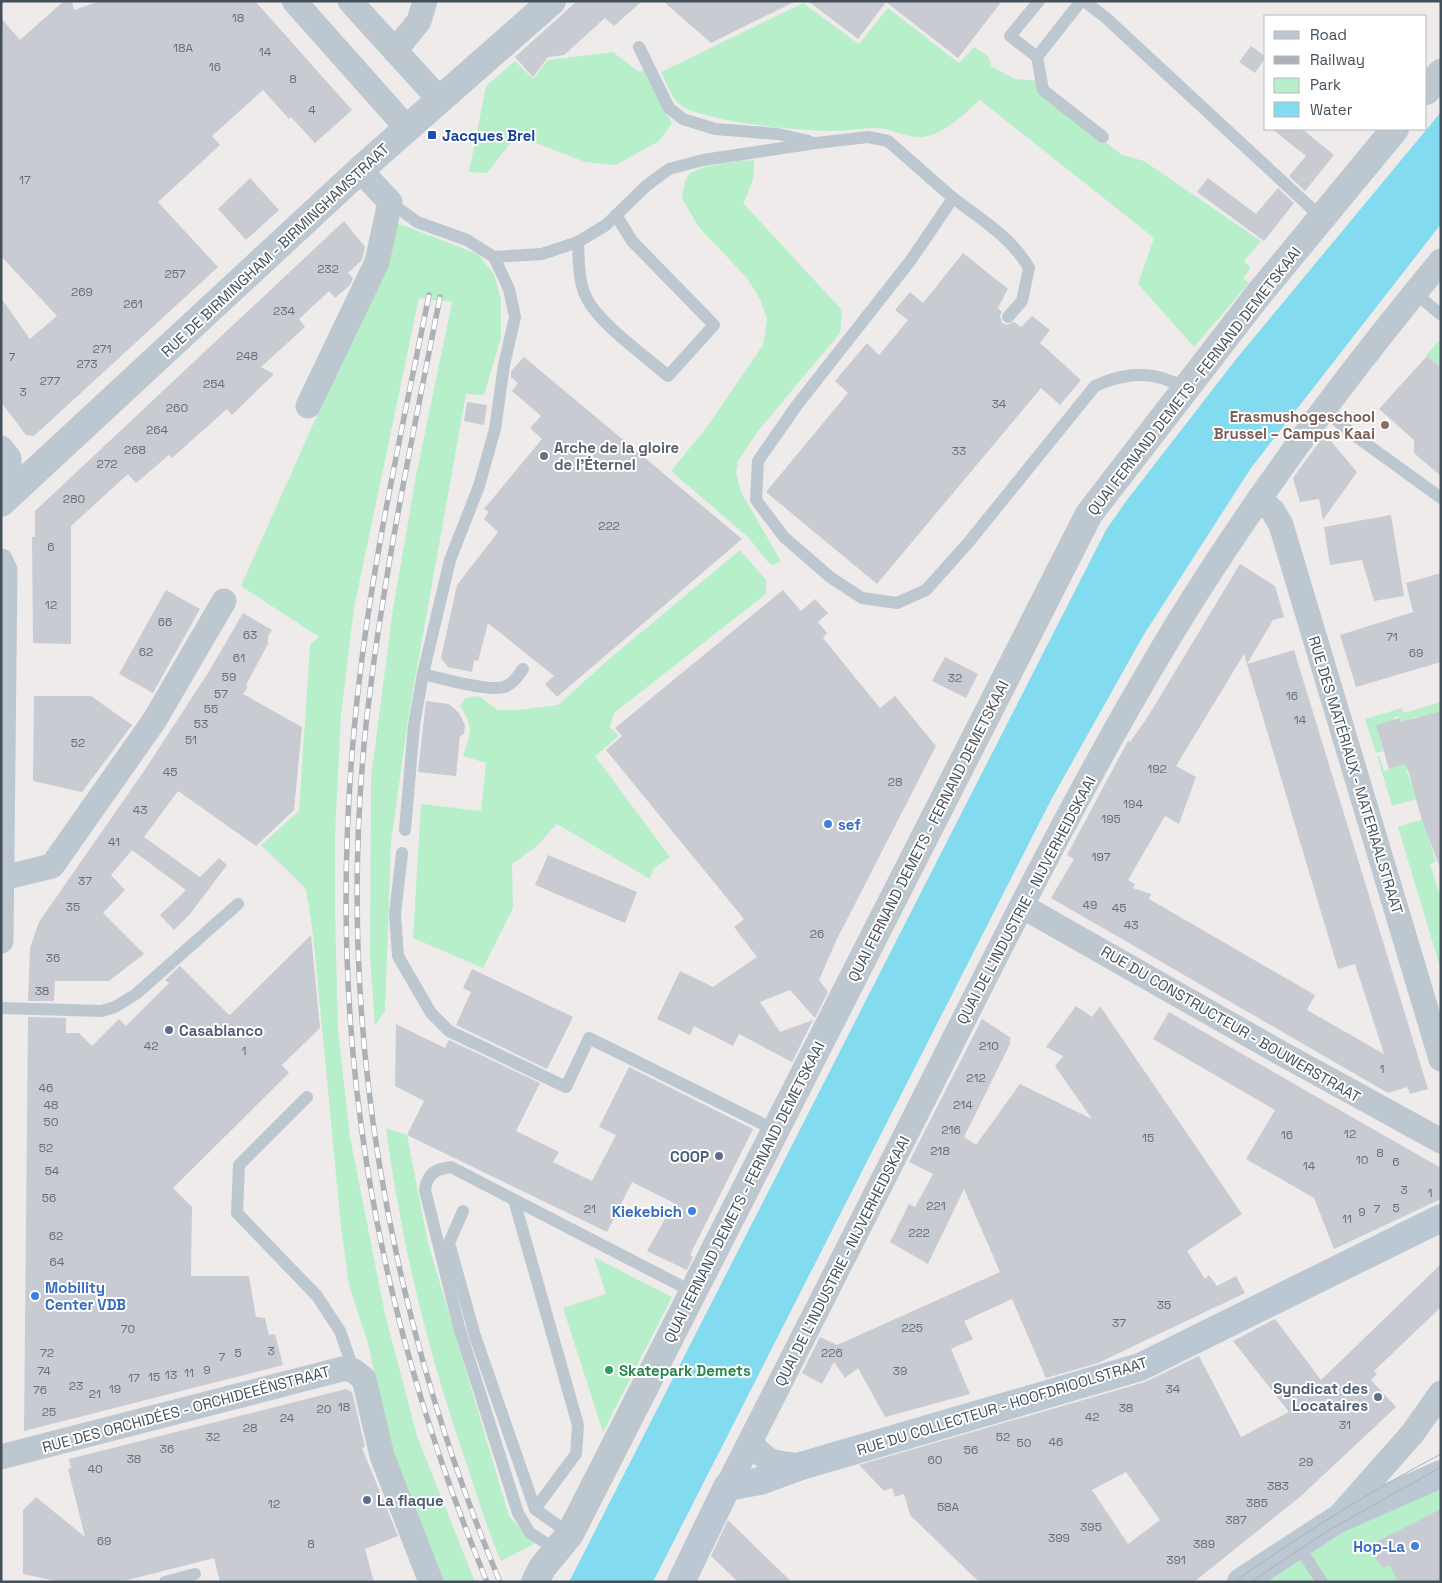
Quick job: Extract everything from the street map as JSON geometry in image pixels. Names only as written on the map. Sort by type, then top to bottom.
[{"type":"main road","name":"RUE DU COLLECTEUR - HOOFDRIOOLSTRAAT","points":[[726,1487],[760,1481],[801,1466],[1140,1367],[1441,1218]]},
{"type":"main road","points":[[1241,1582],[1336,1520],[1441,1474]]},
{"type":"main road","name":"QUAI DE L'INDUSTRIE - NIJVERHEIDSKAAI","points":[[681,1582],[726,1487]]},
{"type":"street","points":[[294,1],[407,128]]},
{"type":"street","points":[[350,1],[440,100]]},
{"type":"street","points":[[395,51],[419,21],[424,1]]},
{"type":"street","name":"RUE DE BIRMINGHAM - BIRMINGHAMSTRAAT","points":[[4,496],[360,170],[552,1]]},
{"type":"street","points":[[1427,90],[1441,73]]},
{"type":"street","name":"QUAI FERNAND DEMETS - FERNAND DEMETSKAAI","points":[[535,1582],[542,1568],[563,1542],[693,1292],[1089,514],[1184,388],[1394,130]]},
{"type":"street","points":[[308,406],[377,262],[390,202],[360,170]]},
{"type":"street","name":"QUAI DE L'INDUSTRIE - NIJVERHEIDSKAAI","points":[[726,1487],[1022,906],[1140,686],[1207,577],[1259,499],[1323,409],[1441,261]]},
{"type":"street","points":[[1,448],[9,458],[4,496]]},
{"type":"street","name":"RUE DES MATÉRIAUX - MATERIAALSTRAAT","points":[[1259,499],[1273,511],[1281,525],[1441,1059]]},
{"type":"street","points":[[1,561],[5,570],[1,941]]},
{"type":"street","points":[[2,878],[52,866],[154,721],[224,601]]},
{"type":"street","name":"RUE DU CONSTRUCTEUR - BOUWERSTRAAT","points":[[1022,906],[1270,1047],[1441,1141]]},
{"type":"street","name":"RUE DES ORCHIDÉES - ORCHIDEEËNSTRAAT","points":[[1,1457],[337,1368],[354,1370]]},
{"type":"street","points":[[354,1370],[364,1379],[382,1456],[431,1582]]},
{"type":"street","points":[[1336,1520],[1412,1434],[1441,1393]]},
{"type":"street","name":"RUE DU COLLECTEUR - HOOFDRIOOLSTRAAT","points":[[750,1442],[762,1457],[769,1461],[801,1466]]},
{"type":"lane","points":[[1039,1],[1010,36],[1037,57],[1043,90],[1103,137]]},
{"type":"lane","points":[[1037,57],[1082,1],[1105,17],[1322,218]]},
{"type":"lane","points":[[640,47],[669,108],[683,119],[715,129],[778,134],[816,143]]},
{"type":"lane","points":[[494,257],[542,254],[578,242],[606,225],[646,186],[669,168],[703,160],[868,137],[888,141],[953,198],[1003,236],[1022,255],[1029,268],[1022,301],[1008,317]]},
{"type":"lane","points":[[953,198],[911,260],[797,405],[758,461],[756,500],[784,537],[830,577],[862,598],[898,603],[926,590],[968,543],[1095,386],[1123,375],[1144,374],[1172,380],[1184,388]]},
{"type":"lane","points":[[390,202],[417,222],[467,240],[494,257],[509,289],[515,317],[504,365],[495,429],[479,486],[450,560],[423,674],[414,725],[405,830]]},
{"type":"lane","points":[[578,242],[579,274],[586,298],[597,314],[668,376],[714,325],[632,241],[616,215]]},
{"type":"lane","points":[[1415,293],[1440,314]]},
{"type":"lane","points":[[1323,409],[1354,435],[1441,498]]},
{"type":"lane","points":[[423,674],[463,684],[502,688],[513,682],[523,669]]},
{"type":"lane","points":[[402,853],[395,914],[398,956],[431,1013],[449,1031],[566,1087],[589,1038],[775,1130]]},
{"type":"lane","points":[[1,1008],[102,1011],[115,1007],[136,994],[238,904]]},
{"type":"lane","points":[[307,1097],[239,1165],[237,1213],[317,1296],[340,1331],[354,1370]]},
{"type":"lane","points":[[563,1542],[530,1533],[518,1513],[459,1327],[425,1190],[427,1179],[437,1169],[451,1167],[693,1292]]},
{"type":"lane","points":[[514,1200],[578,1425],[576,1454],[535,1509]]},
{"type":"lane","points":[[463,1211],[448,1243],[475,1336],[535,1509],[563,1542]]},
{"type":"lane","points":[[1336,1520],[1441,1461]]},
{"type":"lane","points":[[1297,1544],[1322,1582]]},
{"type":"lane","points":[[164,1582],[195,1574]]},
{"type":"green space","points":[[803,3],[859,44],[888,8],[959,63],[974,47],[989,57],[991,66],[1015,79],[1040,81],[1042,93],[1122,155],[1144,161],[1261,241],[1244,261],[1251,268],[1243,278],[1249,283],[1194,347],[1138,284],[1154,238],[980,100],[946,128],[923,137],[905,135],[881,128],[819,131],[751,124],[705,115],[687,109],[677,102],[661,72]]},
{"type":"green space","points":[[613,52],[639,72],[644,70],[672,123],[659,141],[616,165],[585,162],[534,142],[513,140],[487,173],[469,172],[486,86],[515,61],[533,79],[548,60]]},
{"type":"green space","points":[[754,160],[752,182],[743,203],[842,310],[840,333],[758,431],[738,461],[736,473],[741,492],[781,561],[773,565],[767,561],[749,538],[671,471],[707,427],[763,345],[767,319],[760,299],[747,278],[698,226],[682,198],[685,181],[690,173],[704,167]]},
{"type":"green space","points":[[397,223],[478,254],[494,274],[501,300],[501,337],[484,395],[466,394],[409,713],[391,842],[385,1011],[375,1026],[370,956],[371,777],[393,609],[416,476],[452,302],[419,298],[354,608],[341,715],[335,835],[338,1030],[350,1137],[385,1314],[417,1436],[475,1582],[441,1582],[394,1467],[368,1343],[349,1285],[341,1227],[313,934],[306,889],[261,845],[299,811],[310,645],[319,637],[241,586],[393,245]]},
{"type":"green space","points":[[1441,339],[1441,368],[1426,355]]},
{"type":"green space","points":[[740,550],[766,580],[766,594],[614,713],[610,727],[619,736],[595,756],[670,857],[653,869],[650,879],[557,824],[537,846],[512,864],[513,908],[483,968],[413,938],[421,804],[481,811],[486,763],[463,756],[470,730],[468,719],[460,706],[465,698],[479,696],[498,710],[518,710],[558,705],[608,660]]},
{"type":"green space","points":[[1441,702],[1441,711],[1418,718],[1417,716],[1405,722],[1400,721],[1398,716],[1394,720],[1376,725],[1383,751],[1376,753],[1365,719],[1402,708],[1404,713]]},
{"type":"green space","points":[[1377,756],[1379,756],[1384,771],[1407,763],[1407,772],[1417,799],[1392,806]]},
{"type":"green space","points":[[1423,819],[1436,862],[1430,864],[1441,899],[1441,970],[1398,827]]},
{"type":"green space","points":[[386,1128],[407,1135],[428,1243],[509,1516],[534,1544],[501,1561],[483,1515],[429,1342],[408,1257]]},
{"type":"green space","name":"Skatepark Demets","points":[[594,1257],[672,1297],[603,1432],[563,1308],[606,1294]]},
{"type":"green space","points":[[1441,1482],[1441,1582],[1261,1582],[1317,1541]]},
{"type":"water","points":[[1441,112],[1441,224],[1251,468],[1143,636],[1051,800],[653,1582],[569,1582],[1106,530],[1237,358]]},
{"type":"building","points":[[64,1],[72,1],[74,10],[100,1],[255,1],[352,110],[315,143],[291,117],[289,119],[263,90],[212,136],[220,145],[158,202],[218,267],[34,436],[26,435],[1,402],[1,298],[30,339],[57,316],[1,256],[1,18],[20,40]]},
{"type":"building","points":[[577,1],[642,1],[614,26],[605,18],[564,55],[548,57],[533,77],[515,57]]},
{"type":"building","points":[[663,1],[796,1],[711,43]]},
{"type":"building","points":[[808,1],[1002,1],[958,58],[886,2],[858,39]]},
{"type":"building","points":[[1251,46],[1264,56],[1264,60],[1255,73],[1239,62]]},
{"type":"building","points":[[1273,130],[1303,130],[1334,155],[1305,191],[1289,176],[1306,156]]},
{"type":"building","points":[[250,178],[279,210],[246,240],[218,209]]},
{"type":"building","points":[[1208,178],[1256,214],[1278,188],[1294,203],[1264,241],[1197,192]]},
{"type":"building","points":[[344,221],[365,247],[362,260],[348,273],[353,278],[350,285],[335,298],[329,291],[299,319],[305,327],[261,367],[274,374],[232,415],[227,409],[172,458],[169,455],[136,483],[128,474],[71,526],[71,644],[33,643],[32,537],[35,537],[35,511]]},
{"type":"building","points":[[963,253],[1008,289],[998,308],[1002,312],[1000,316],[1002,323],[1007,325],[1014,322],[1021,327],[1032,316],[1050,330],[1040,343],[1081,380],[1060,405],[1041,388],[877,584],[766,492],[848,393],[835,381],[867,343],[879,355],[908,320],[895,310],[910,292],[923,303]]},
{"type":"building","points":[[1427,356],[1441,368],[1441,476],[1414,453],[1414,440],[1379,409]]},
{"type":"building","points":[[524,357],[742,539],[557,697],[545,684],[554,676],[488,623],[478,661],[474,660],[472,672],[448,667],[441,658],[457,585],[498,532],[484,519],[489,512],[484,509],[542,439],[530,428],[541,416],[512,391],[518,383],[511,377],[511,371]]},
{"type":"building","points":[[467,402],[487,405],[484,425],[464,421]]},
{"type":"building","points":[[1325,434],[1357,472],[1323,520],[1319,499],[1300,502],[1293,478]]},
{"type":"building","points":[[1391,515],[1404,596],[1374,601],[1362,560],[1330,565],[1324,527]]},
{"type":"building","points":[[1240,564],[1275,586],[1284,617],[1273,620],[1247,664],[1294,650],[1428,1089],[1410,1094],[1407,1087],[1388,1093],[1051,898],[1074,859],[1067,855],[1128,741],[1130,742],[1147,718]],"holes":[[[1244,654],[1338,969],[1355,964],[1384,1054],[1307,1010],[1315,995],[1149,899],[1151,894],[1133,888],[1135,884],[1128,880],[1165,816],[1179,824],[1196,777],[1176,766]]]},
{"type":"building","points":[[1441,573],[1441,662],[1356,687],[1340,635],[1413,612],[1406,583]]},
{"type":"building","points":[[166,590],[200,609],[153,693],[119,674]]},
{"type":"building","points":[[783,590],[801,611],[815,599],[828,613],[818,622],[827,633],[823,638],[880,708],[895,696],[936,746],[836,941],[819,980],[828,992],[815,1018],[790,990],[760,1002],[780,1032],[813,1020],[792,1062],[739,1034],[733,1046],[694,1026],[690,1035],[657,1019],[680,971],[713,987],[757,957],[734,927],[744,919],[606,750],[622,736],[615,728]]},
{"type":"building","points":[[243,613],[272,630],[268,636],[268,644],[243,694],[302,727],[294,810],[256,846],[178,791],[144,837],[200,877],[219,858],[227,865],[190,914],[174,930],[160,915],[186,890],[132,850],[111,875],[125,890],[103,913],[144,954],[109,981],[55,981],[54,1001],[28,1001],[30,948],[39,922],[144,771],[208,673]]},
{"type":"building","points":[[945,657],[978,674],[966,698],[932,681]]},
{"type":"building","points":[[34,696],[91,696],[132,725],[82,792],[33,781]]},
{"type":"building","points":[[426,701],[449,704],[459,713],[465,725],[464,734],[460,736],[456,776],[418,772]]},
{"type":"building","points":[[1441,711],[1441,865],[1439,865],[1421,817],[1405,764],[1389,769],[1376,725],[1399,718],[1401,722]]},
{"type":"building","points":[[548,855],[637,892],[625,923],[535,885]]},
{"type":"building","points":[[311,935],[320,1028],[282,1065],[289,1073],[173,1188],[192,1207],[191,1276],[249,1276],[256,1317],[265,1318],[269,1335],[275,1334],[283,1365],[24,1431],[28,1017],[66,1018],[66,1033],[79,1033],[92,1046],[119,1019],[126,1026],[169,983],[165,980],[180,966],[229,1015]]},
{"type":"building","points":[[472,969],[573,1017],[547,1069],[456,1025],[471,992],[463,988]]},
{"type":"building","points":[[1076,1006],[1092,1017],[1100,1006],[1242,1214],[1187,1251],[1205,1279],[1209,1275],[1217,1286],[1236,1276],[1245,1293],[1098,1363],[1046,1378],[1012,1299],[964,1321],[973,1339],[951,1349],[970,1394],[885,1417],[858,1368],[845,1378],[834,1362],[822,1384],[802,1373],[820,1337],[837,1345],[1000,1272],[964,1189],[928,1264],[890,1242],[909,1204],[915,1207],[933,1174],[909,1162],[982,1019],[1011,1038],[1009,1041],[1011,1042],[964,1137],[976,1145],[1020,1084],[1092,1119],[1055,1066],[1063,1056],[1046,1047]]},
{"type":"building","points":[[1169,1012],[1441,1168],[1441,1199],[1334,1249],[1314,1198],[1246,1159],[1275,1110],[1153,1039]]},
{"type":"building","points":[[396,1024],[445,1048],[449,1040],[540,1083],[516,1131],[559,1152],[553,1162],[592,1181],[616,1135],[599,1127],[629,1067],[753,1129],[690,1255],[693,1257],[687,1270],[647,1251],[674,1203],[632,1182],[607,1232],[407,1135],[424,1101],[395,1086]]},
{"type":"building","points":[[1441,1264],[1441,1307],[1374,1371],[1377,1374],[1371,1380],[1396,1407],[1301,1496],[1194,1582],[979,1582],[910,1515],[904,1494],[895,1497],[892,1488],[884,1491],[859,1465],[1145,1382],[1199,1356],[1241,1437],[1289,1412],[1233,1341],[1275,1319],[1321,1380]],"holes":[[[1126,1472],[1160,1520],[1128,1544],[1092,1490]]]},
{"type":"building","points":[[346,1389],[352,1392],[365,1447],[362,1448],[398,1536],[365,1549],[374,1582],[220,1582],[214,1558],[120,1582],[61,1582],[23,1574],[23,1510],[36,1497],[85,1537],[68,1469],[71,1468],[69,1459]]},
{"type":"building","points":[[1441,1509],[1441,1582],[1398,1582],[1390,1565],[1383,1568],[1366,1547]]},
{"type":"building","points":[[728,1520],[792,1582],[738,1582],[711,1556]]},
{"type":"tram line","points":[[1234,1582],[1335,1515],[1441,1454]]},
{"type":"tram line","points":[[1250,1582],[1326,1532],[1441,1467]]},
{"type":"railway","points":[[429,295],[376,566],[360,676],[354,731],[347,842],[347,951],[353,1059],[367,1165],[387,1270],[414,1374],[447,1478],[487,1582]]},
{"type":"railway","points":[[440,297],[389,564],[366,725],[358,835],[358,945],[365,1054],[379,1162],[400,1269],[427,1375],[461,1480],[500,1582]]},
{"type":"place","name":"Jacques Brel","points":[[432,135]]},
{"type":"place","name":"Erasmushogeschool Brussel – Campus Kaai","points":[[1385,425]]},
{"type":"place","name":"Arche de la gloire de l'Éternel","points":[[544,456]]},
{"type":"place","name":"sef","points":[[828,824]]},
{"type":"place","name":"Casablanco","points":[[169,1030]]},
{"type":"place","name":"COOP","points":[[719,1156]]},
{"type":"place","name":"Kiekebich","points":[[692,1211]]},
{"type":"place","name":"Mobility Center VDB","points":[[35,1296]]},
{"type":"place","name":"Skatepark Demets","points":[[609,1370]]},
{"type":"place","name":"Syndicat des Locataires","points":[[1378,1397]]},
{"type":"place","name":"La flaque","points":[[367,1500]]},
{"type":"place","name":"Hop-La","points":[[1415,1546]]}]
